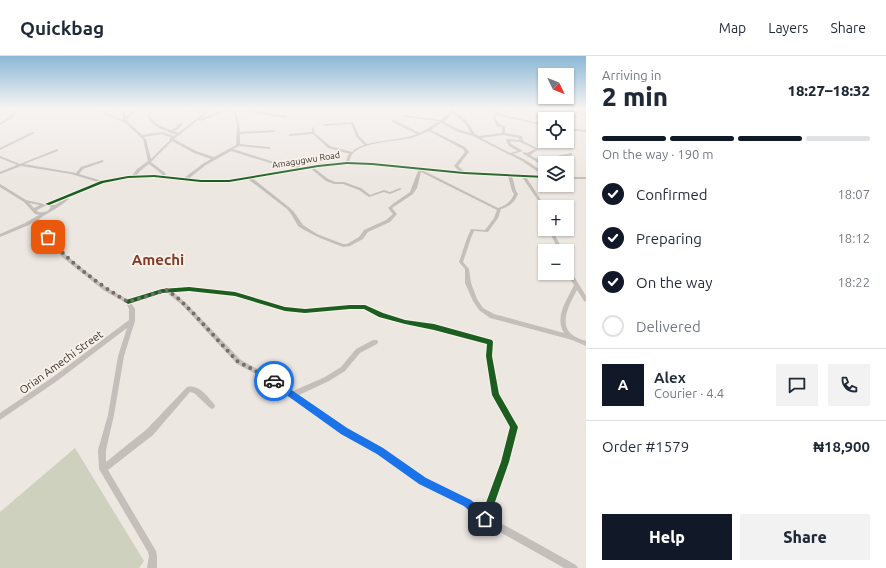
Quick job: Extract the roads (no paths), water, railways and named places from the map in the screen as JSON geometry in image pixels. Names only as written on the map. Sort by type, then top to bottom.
[{"type":"street","points":[[137,132],[145,141],[149,161],[164,174],[164,177]]},
{"type":"street","points":[[141,136],[173,132],[178,134]]},
{"type":"street","points":[[134,176],[140,167],[154,158],[172,138],[181,132]]},
{"type":"street","points":[[238,145],[238,133],[258,132]]},
{"type":"street","points":[[356,132],[366,145]]},
{"type":"street","points":[[415,132],[419,134]]},
{"type":"street","points":[[347,163],[352,154],[366,145],[407,138],[424,132]]},
{"type":"street","points":[[433,132],[464,148],[467,152],[456,166],[464,173]]},
{"type":"street","points":[[462,132],[479,137],[523,160],[538,171]]},
{"type":"street","points":[[0,149],[33,133]]},
{"type":"street","points":[[290,135],[314,133],[329,147],[352,154]]},
{"type":"street","points":[[164,134],[195,152],[215,159]]},
{"type":"street","points":[[479,137],[503,134],[521,137],[521,141]]},
{"type":"street","points":[[527,155],[537,149],[521,141],[508,140],[510,145],[520,151],[527,155],[538,161]]},
{"type":"street","points":[[184,180],[238,145],[269,148]]},
{"type":"street","points":[[0,173],[57,150]]},
{"type":"street","points":[[232,150],[270,162],[302,168]]},
{"type":"street","points":[[510,154],[520,151]]},
{"type":"street","points":[[558,156],[571,154]]},
{"type":"street","points":[[0,163],[1,158],[21,165],[76,175],[102,182]]},
{"type":"street","points":[[76,175],[82,168],[102,161]]},
{"type":"street","name":"Amagugwu Road","points":[[72,195],[102,182],[134,176],[164,177],[209,182],[249,178],[302,168],[347,163],[372,164],[418,170],[510,176],[538,176]]},
{"type":"street","points":[[311,167],[327,180],[360,189],[369,196],[384,191],[390,193],[400,189]]},
{"type":"street","points":[[249,178],[267,193],[280,201],[293,214],[299,225],[343,246],[361,238],[366,230],[388,220],[395,214],[390,208],[411,193],[415,186],[418,170],[499,209]]},
{"type":"street","points":[[510,176],[516,196],[511,203],[499,209],[496,218],[486,231],[473,230],[461,262],[468,269],[468,283],[475,300],[481,309],[492,316],[573,338],[586,344]]},
{"type":"street","points":[[523,176],[539,200]]},
{"type":"street","points":[[574,178],[586,178]]},
{"type":"street","points":[[0,185],[25,201],[48,237],[64,256],[105,289],[128,302],[132,309],[132,321],[121,356],[111,415],[102,450],[103,469],[152,551],[152,568]]},
{"type":"street","points":[[35,216],[38,207],[72,195]]},
{"type":"street","points":[[0,236],[35,216],[45,213],[72,195]]},
{"type":"street","points":[[25,201],[52,205],[53,208]]},
{"type":"street","points":[[574,280],[586,300]]},
{"type":"street","points":[[573,338],[564,330],[562,318],[577,285]]},
{"type":"street","points":[[128,302],[167,290],[189,289],[235,294],[284,309],[305,311],[365,307],[381,315],[405,322],[434,327],[490,342],[489,356],[496,395],[514,427],[510,448],[485,519]]},
{"type":"street","points":[[167,290],[179,299],[239,362],[274,381],[344,431],[380,451],[423,481],[467,503],[485,519],[572,568]]},
{"type":"street","name":"Orian Amechi Street","points":[[0,417],[61,375],[132,321]]},
{"type":"street","points":[[293,394],[327,379],[343,369],[358,351],[374,342]]},
{"type":"street","points":[[103,469],[150,432],[190,389],[196,390],[212,406]]},
{"type":"district","name":"Amechi","points":[[158,259]]}]
